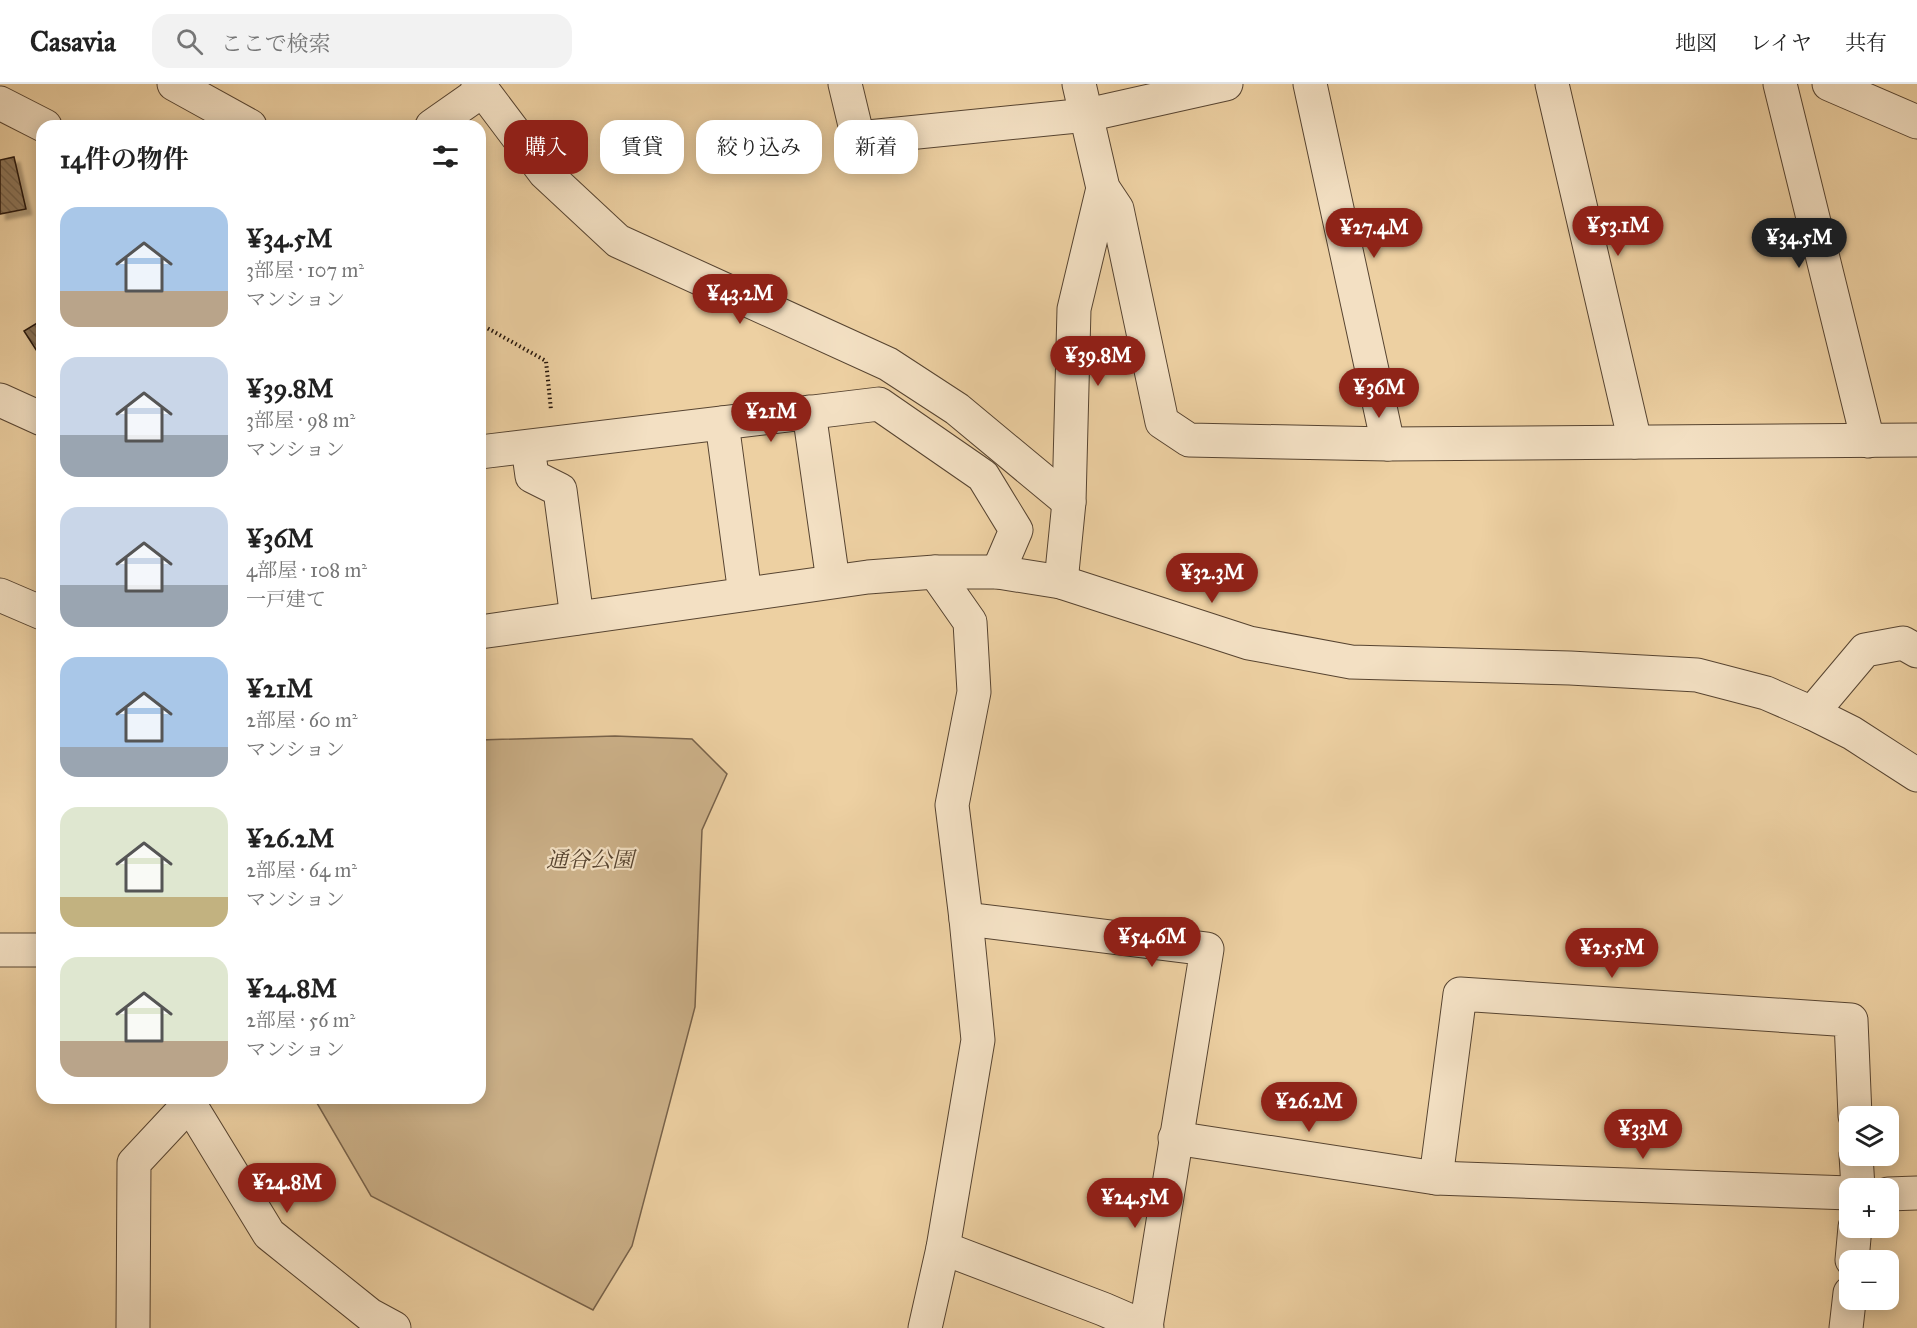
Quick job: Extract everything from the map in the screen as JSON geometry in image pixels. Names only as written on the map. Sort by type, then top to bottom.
[{"type":"street","points":[[174,84],[239,120]]},
{"type":"street","points":[[845,84],[858,138],[1083,100],[1226,84]]},
{"type":"street","points":[[1310,84],[1388,444]]},
{"type":"street","points":[[1552,84],[1635,442]]},
{"type":"street","points":[[1780,84],[1868,441]]},
{"type":"street","points":[[1829,84],[1917,122]]},
{"type":"street","points":[[440,120],[480,88],[545,173],[618,241],[888,364],[957,409],[1069,502]]},
{"type":"street","points":[[1083,100],[1103,188],[1117,209],[1162,422],[1189,440],[1388,444],[1917,440]]},
{"type":"street","points":[[0,103],[36,121]]},
{"type":"street","points":[[1062,582],[1069,502],[1074,309],[1103,188]]},
{"type":"street","points":[[0,400],[36,416]]},
{"type":"street","points":[[486,451],[879,404],[983,476],[1016,530],[998,572]]},
{"type":"street","points":[[809,412],[833,581]]},
{"type":"street","points":[[722,423],[745,594]]},
{"type":"street","points":[[541,445],[532,476],[560,490],[577,618]]},
{"type":"street","points":[[925,1328],[943,1248],[978,1040],[952,805],[974,692],[970,622],[935,572]]},
{"type":"street","points":[[486,631],[833,581],[935,572],[998,572],[1062,582],[1249,643],[1351,662],[1570,668],[1697,675],[1766,693],[1812,713],[1852,733],[1917,775]]},
{"type":"street","points":[[0,595],[36,610]]},
{"type":"street","points":[[1812,713],[1865,650],[1903,643],[1917,651]]},
{"type":"street","points":[[943,1248],[1102,1318],[1147,1327],[1175,1138],[1207,949],[966,919]]},
{"type":"street","points":[[0,950],[36,950]]},
{"type":"street","points":[[1436,1178],[1460,994],[1851,1020],[1855,1106]]},
{"type":"street","points":[[132,1328],[134,1163],[185,1104]]},
{"type":"street","points":[[190,1104],[269,1234],[370,1316],[394,1328]]},
{"type":"street","points":[[1175,1138],[1436,1178],[1839,1194]]},
{"type":"street","points":[[1899,1194],[1917,1193]]},
{"type":"street","points":[[1846,1328],[1848,1310]]},
{"type":"path","points":[[486,327],[546,361],[541,445]]},
{"type":"green space","name":"通谷公園","points":[[615,736],[692,739],[727,774],[702,830],[695,1007],[632,1246],[593,1310],[371,1196],[317,1104],[486,1104],[486,740]]},
{"type":"building","points":[[14,157],[26,209],[0,214],[0,160]]},
{"type":"building","points":[[36,324],[36,350],[24,331]]}]
